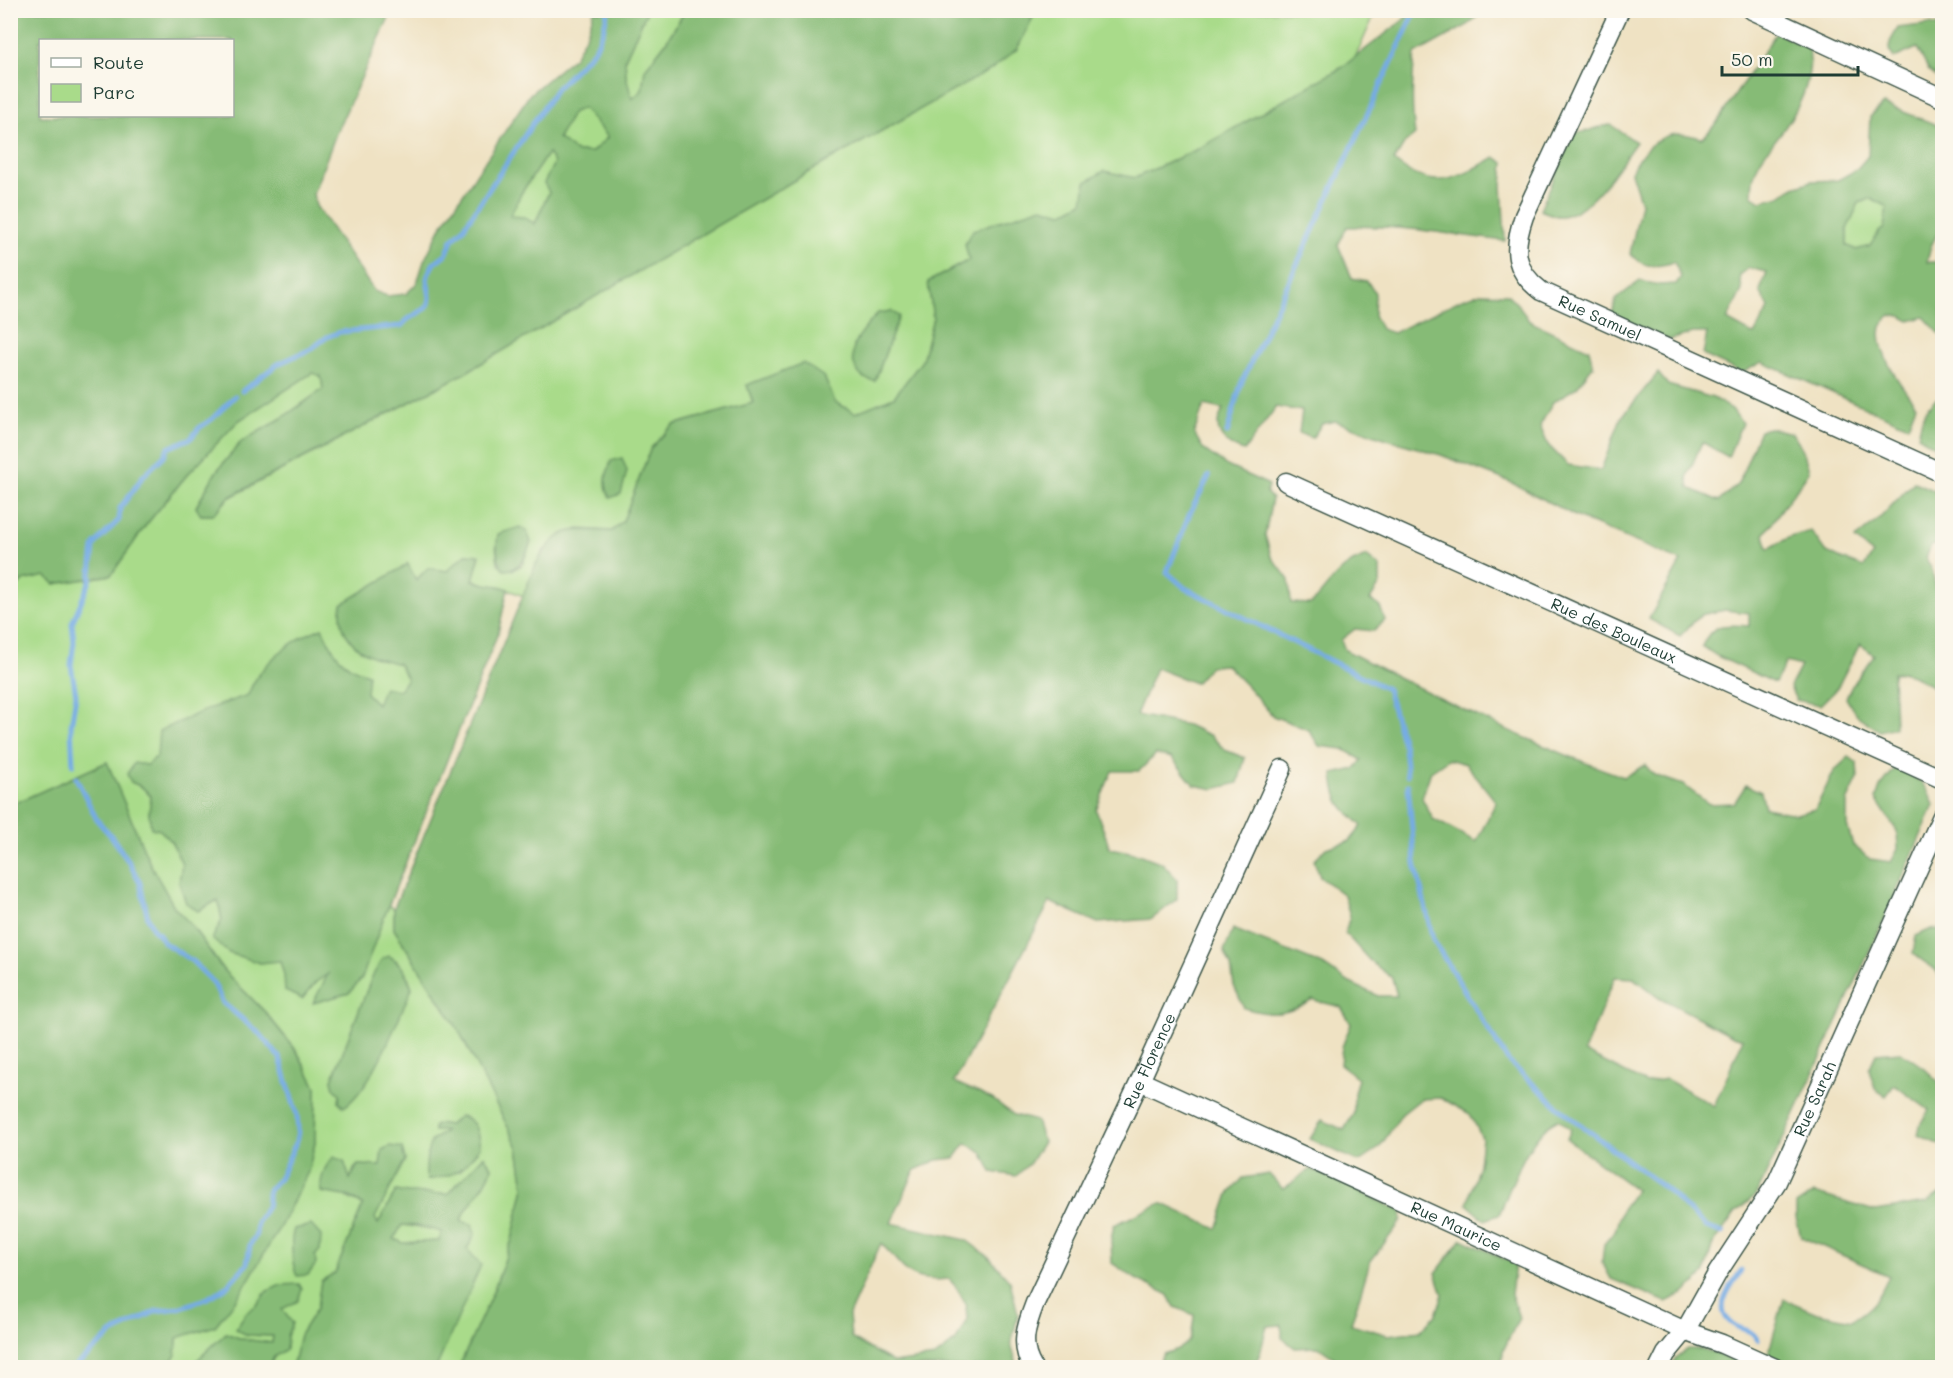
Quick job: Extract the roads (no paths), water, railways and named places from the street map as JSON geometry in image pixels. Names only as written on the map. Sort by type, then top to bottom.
[{"type":"street","name":"Rue Samuel","points":[[1620,10],[1524,216],[1518,234],[1517,248],[1518,261],[1523,274],[1541,291],[1942,473]]},
{"type":"street","points":[[1752,10],[1942,98]]},
{"type":"street","name":"Rue des Bouleaux","points":[[1286,482],[1942,779]]},
{"type":"street","name":"Rue Florence","points":[[1029,1361],[1024,1341],[1026,1324],[1282,769]]},
{"type":"street","name":"Rue Sarah","points":[[1659,1368],[1777,1182],[1942,816]]},
{"type":"street","name":"Rue Maurice","points":[[1140,1081],[1685,1330],[1775,1368]]},
{"type":"waterway","points":[[242,391],[278,364],[311,349],[327,337],[340,332],[401,326],[425,309],[430,297],[427,279],[434,263],[447,253],[452,240],[462,230],[555,90],[595,49],[603,31],[608,10]]},
{"type":"waterway","points":[[1227,433],[1241,384],[1416,10]]},
{"type":"waterway","points":[[73,765],[71,726],[76,695],[71,665],[74,642],[72,623],[90,581],[96,543],[119,520],[120,508],[143,476],[164,456],[168,448],[191,438],[235,396]]},
{"type":"waterway","points":[[1209,476],[1190,513],[1167,572],[1185,588],[1387,689],[1404,747],[1407,775]]},
{"type":"waterway","points":[[73,1368],[113,1333],[156,1311],[179,1308],[208,1298],[225,1288],[247,1264],[250,1245],[256,1234],[257,1222],[267,1206],[268,1190],[279,1179],[296,1142],[298,1131],[297,1115],[280,1058],[261,1035],[223,1003],[213,982],[192,961],[163,942],[159,934],[154,931],[148,918],[140,883],[112,837],[97,820],[76,778]]},
{"type":"waterway","points":[[1408,785],[1415,863],[1433,940],[1508,1061],[1565,1113],[1667,1190],[1706,1227],[1723,1233]]},
{"type":"waterway","points":[[1741,1271],[1725,1298],[1724,1312],[1727,1319],[1734,1325],[1750,1331],[1758,1340]]}]
